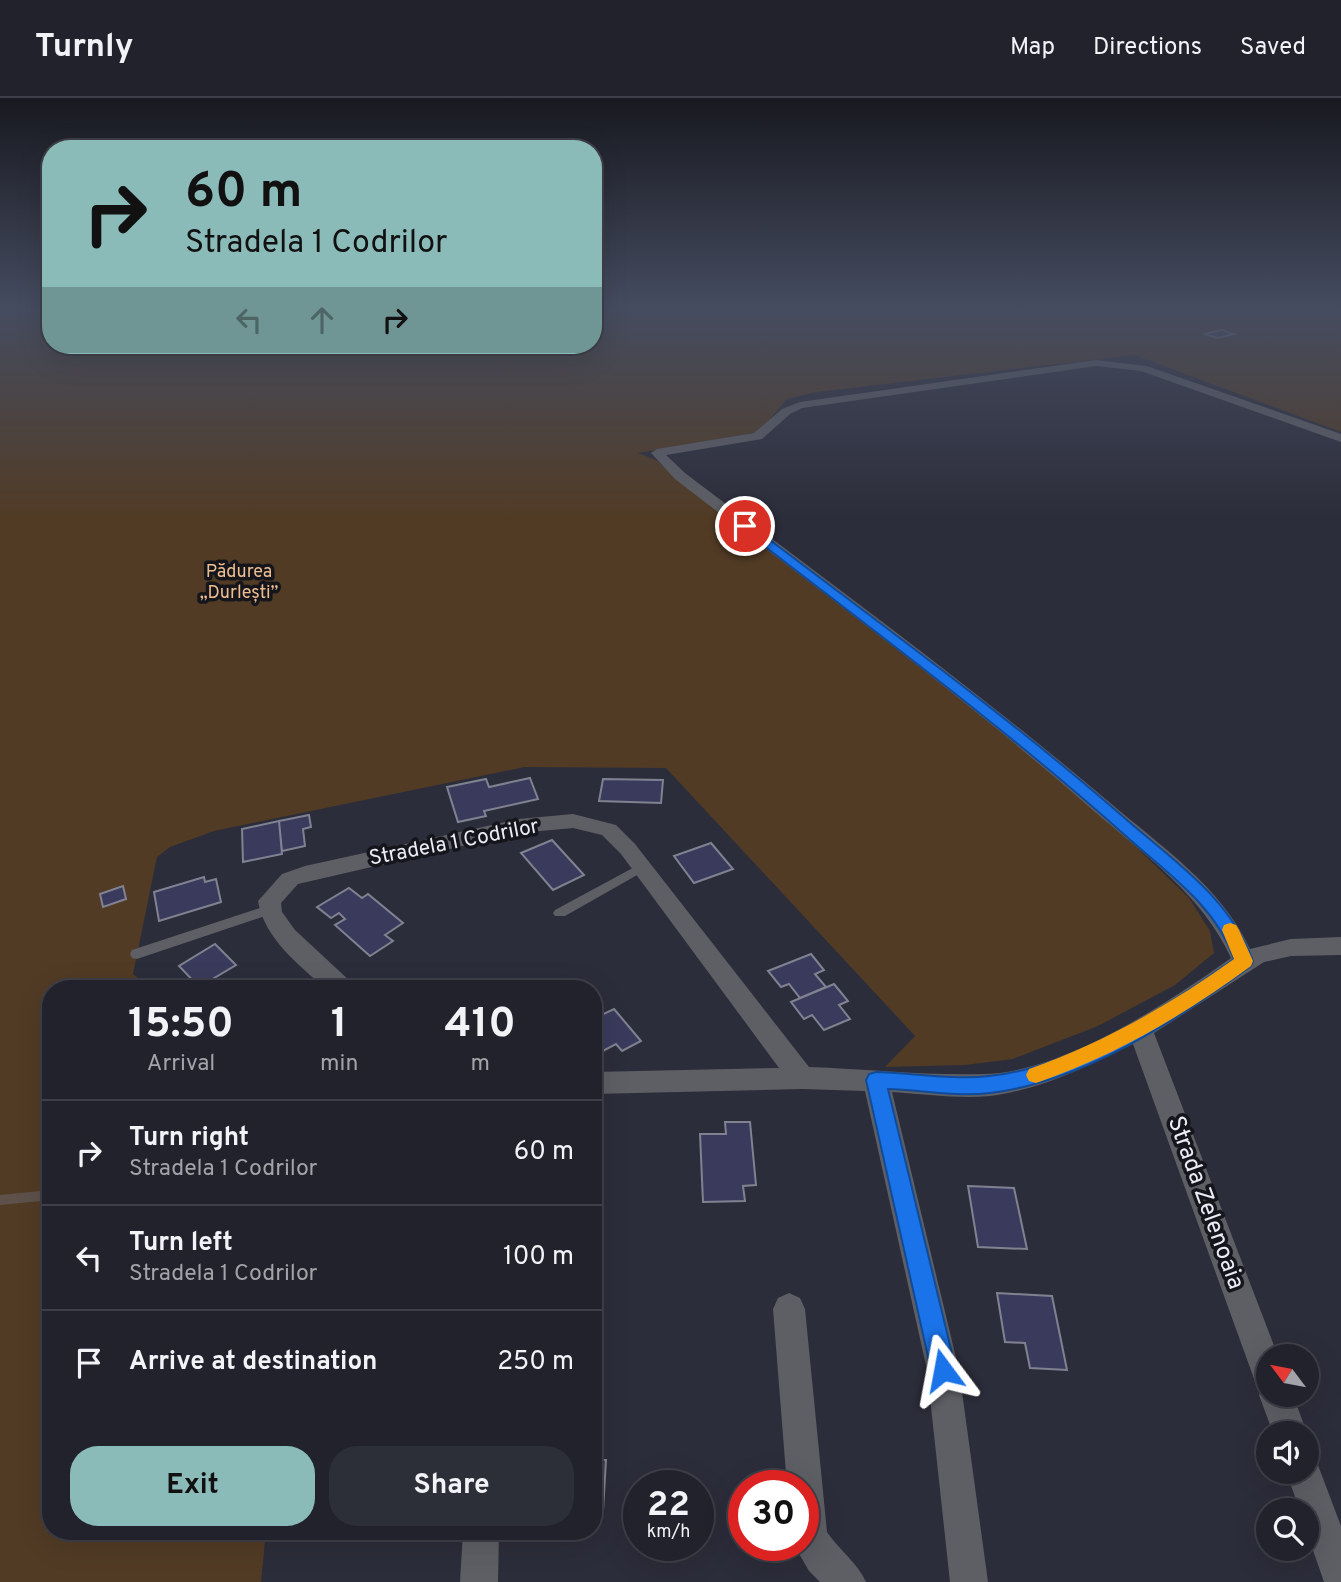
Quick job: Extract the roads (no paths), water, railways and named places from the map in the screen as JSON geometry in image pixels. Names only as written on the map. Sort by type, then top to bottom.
[{"type":"street","points":[[981,379],[800,405],[780,414],[769,430],[758,436],[657,453],[680,476],[1057,766],[1223,917],[1237,940],[1244,961]]},
{"type":"street","points":[[1175,379],[1341,438]]},
{"type":"street","name":"Stradela 1 Codrilor","points":[[269,910],[269,901],[277,890],[290,880],[305,874],[519,826],[573,821],[600,826],[616,835],[642,867],[802,1078]]},
{"type":"street","points":[[269,910],[301,950],[333,980]]},
{"type":"street","points":[[602,1083],[802,1078],[987,1085],[1025,1079],[1073,1062],[1140,1029],[1196,996],[1244,961],[1264,951],[1290,947],[1338,951]]},
{"type":"street","name":"Strada Zelenoaia","points":[[1140,1029],[1257,1344]]},
{"type":"street","points":[[876,1080],[943,1370],[969,1582]]},
{"type":"street","points":[[789,1309],[809,1538],[822,1558],[847,1582]]},
{"type":"street","points":[[1308,1484],[1341,1577]]},
{"type":"street","points":[[480,1582],[481,1540]]},
{"type":"lane","points":[[560,914],[642,867]]},
{"type":"lane","points":[[137,954],[269,910]]},
{"type":"waterway","points":[[0,1200],[42,1196]]},
{"type":"park label","name":"Pădurea „Durlești”","points":[[239,582]]}]
